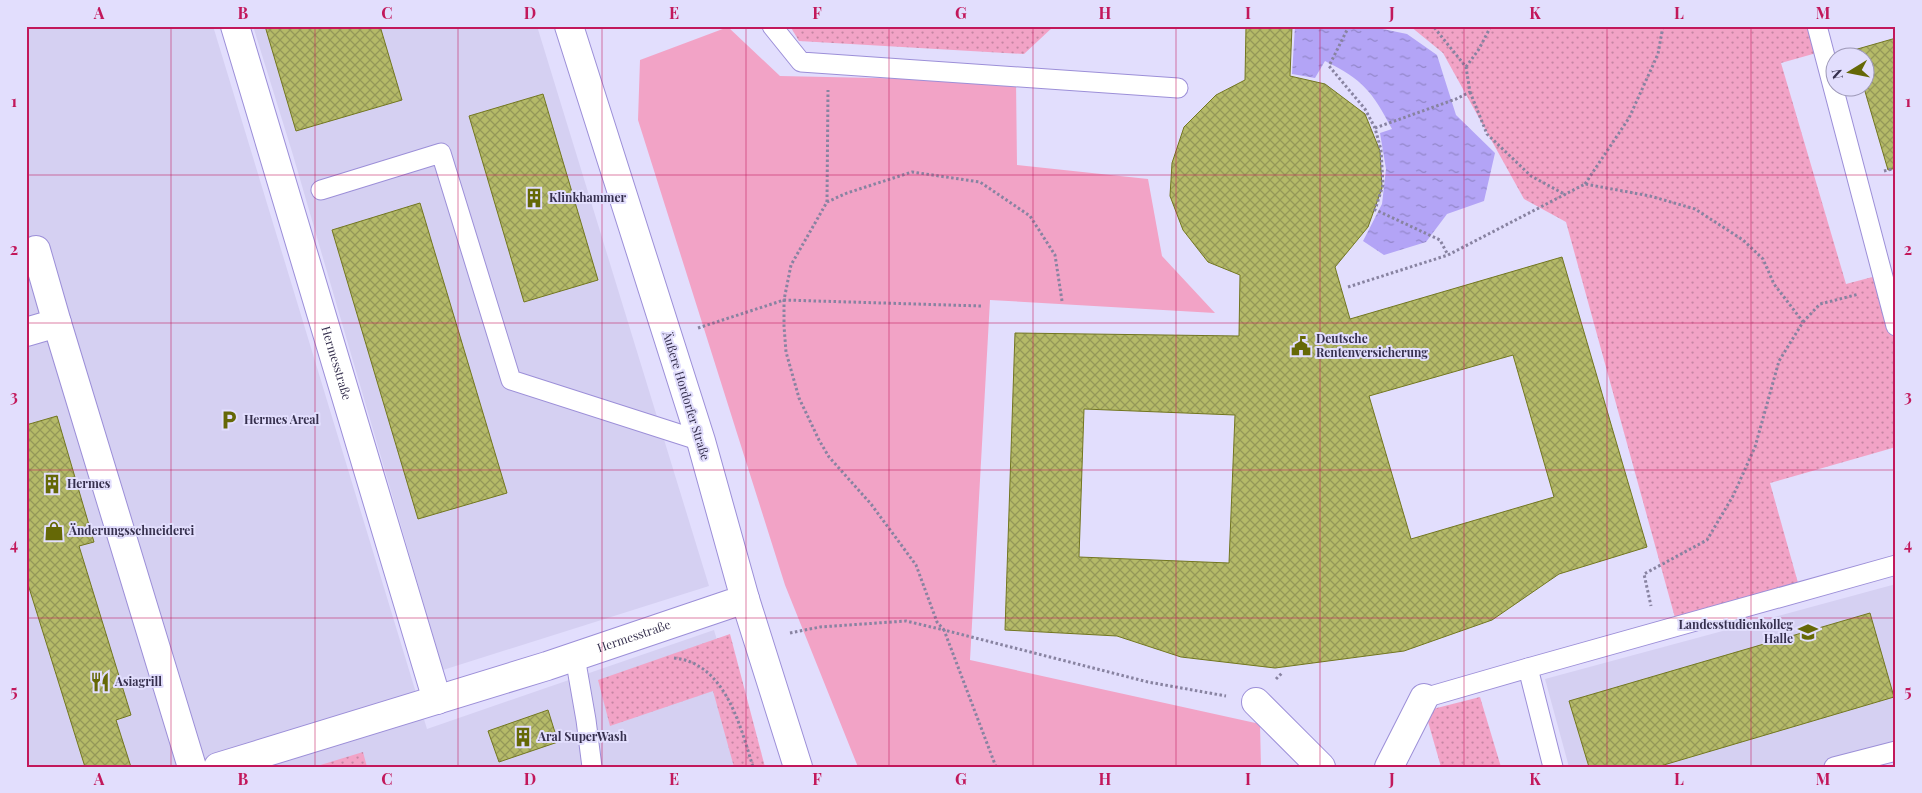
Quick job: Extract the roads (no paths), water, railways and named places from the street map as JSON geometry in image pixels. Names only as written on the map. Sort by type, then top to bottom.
[{"type":"street","name":"Hermesstraße","points":[[235,26],[437,700]]},
{"type":"street","name":"Äußere Hordorfer Straße","points":[[569,26],[700,441],[745,599],[798,767]]},
{"type":"street","points":[[36,250],[192,767]]},
{"type":"street","points":[[26,332],[57,323]]},
{"type":"street","name":"Hermesstraße","points":[[218,767],[575,657],[745,599]]},
{"type":"street","points":[[1389,767],[1424,698]]},
{"type":"street","points":[[1256,702],[1321,767]]},
{"type":"lane","points":[[772,26],[800,62],[1178,88]]},
{"type":"lane","points":[[1816,26],[1896,326]]},
{"type":"lane","points":[[322,190],[441,152],[511,380],[700,441]]},
{"type":"lane","points":[[1424,698],[1896,565]]},
{"type":"lane","points":[[575,657],[592,767]]},
{"type":"lane","points":[[1528,668],[1553,767]]},
{"type":"lane","points":[[1834,767],[1896,751]]},
{"type":"water","points":[[1295,26],[1368,26],[1407,34],[1437,55],[1456,115],[1495,153],[1484,201],[1447,214],[1426,242],[1384,255],[1363,241],[1382,204],[1386,169],[1380,133],[1392,129],[1372,96],[1349,74],[1325,61],[1315,78],[1292,74]]},
{"type":"place","name":"Klinkhammer","points":[[534,198]]},
{"type":"place","name":"Deutsche Rentenversicherung","points":[[1301,346]]},
{"type":"place","name":"Hermes Areal","points":[[229,420]]},
{"type":"place","name":"Hermes","points":[[52,484]]},
{"type":"place","name":"Änderungsschneiderei","points":[[54,531]]},
{"type":"place","name":"Landesstudienkolleg Halle","points":[[1808,632]]},
{"type":"place","name":"Asiagrill","points":[[100,682]]},
{"type":"place","name":"Aral SuperWash","points":[[523,737]]}]
